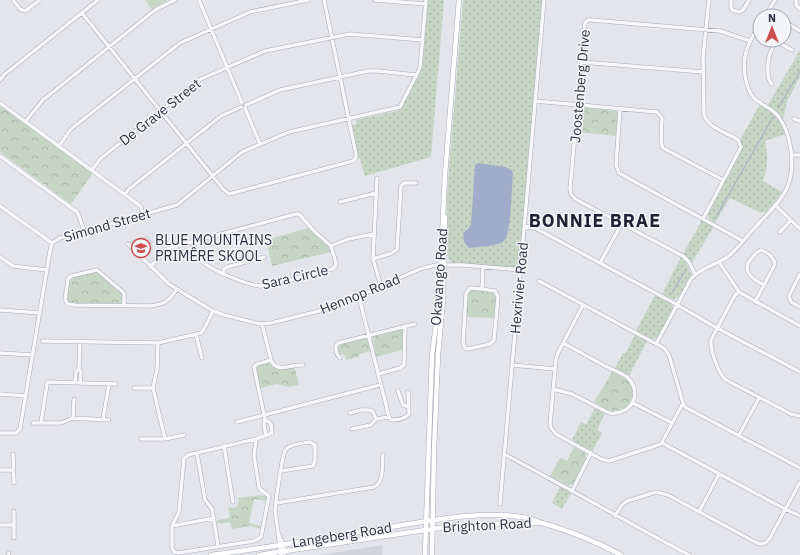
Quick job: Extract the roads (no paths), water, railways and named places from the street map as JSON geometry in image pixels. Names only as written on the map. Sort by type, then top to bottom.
[{"type":"main road","name":"Okavango Road","points":[[425,555],[432,355],[442,264],[448,157],[460,0]]},
{"type":"main road","name":"Okavango Road","points":[[432,555],[438,355],[443,299],[442,264]]},
{"type":"main road","name":"Brighton Road","points":[[426,520],[496,516],[534,519],[540,523]]},
{"type":"main road","name":"Langeberg Road","points":[[211,555],[426,520]]},
{"type":"main road","name":"Brighton Road","points":[[425,529],[490,524],[540,523],[572,532],[621,555]]},
{"type":"main road","name":"Langeberg Road","points":[[259,555],[283,553],[425,529]]},
{"type":"street","points":[[13,0],[20,9],[25,11],[40,0]]},
{"type":"street","points":[[0,80],[5,74],[98,0]]},
{"type":"street","points":[[25,122],[43,100],[155,10],[175,0]]},
{"type":"street","points":[[199,0],[260,144]]},
{"type":"street","points":[[59,146],[71,129],[177,45],[254,11],[308,0]]},
{"type":"street","points":[[82,13],[226,194],[231,194],[353,161],[356,156],[324,0]]},
{"type":"street","points":[[375,0],[426,2]]},
{"type":"street","name":"Hexrivier Road","points":[[500,504],[544,0]]},
{"type":"street","points":[[703,219],[741,145],[737,139],[711,125],[706,119],[703,72],[709,0]]},
{"type":"street","points":[[731,0],[732,10],[739,12],[743,10],[749,0]]},
{"type":"street","points":[[796,0],[796,5],[800,9]]},
{"type":"street","name":"Simond Street","points":[[0,433],[14,434],[20,430],[46,270],[52,243],[58,239],[84,231],[177,205],[242,152],[291,131],[398,108],[402,104],[421,65],[426,2]]},
{"type":"street","name":"Joostenberg Drive","points":[[695,274],[689,262],[683,256],[575,198],[571,194],[570,189],[585,25],[588,20],[706,30]]},
{"type":"street","points":[[706,30],[720,31],[750,42]]},
{"type":"street","name":"De Grave Street","points":[[92,170],[100,159],[200,79],[265,51],[354,33],[423,40]]},
{"type":"street","points":[[656,344],[695,274],[728,256],[775,205],[783,195],[790,181],[792,155],[783,123],[774,112],[755,99],[747,86],[745,58],[746,50],[752,39]]},
{"type":"street","points":[[772,48],[767,61],[768,78],[772,84]]},
{"type":"street","points":[[582,62],[703,72]]},
{"type":"street","points":[[125,194],[129,189],[220,116],[243,105],[280,90],[374,71],[416,75]]},
{"type":"street","points":[[535,101],[659,113],[663,120],[661,142],[663,148],[723,180]]},
{"type":"street","points":[[0,103],[125,194],[140,206],[143,215]]},
{"type":"street","points":[[620,109],[616,165],[617,172],[743,241]]},
{"type":"street","points":[[794,119],[800,121]]},
{"type":"street","points":[[792,155],[800,155]]},
{"type":"street","points":[[0,156],[76,212],[79,216],[84,231]]},
{"type":"street","points":[[377,178],[373,259],[381,286]]},
{"type":"street","points":[[373,259],[392,253],[397,249],[402,186],[404,183],[416,183]]},
{"type":"street","points":[[340,202],[376,193]]},
{"type":"street","points":[[775,205],[800,228]]},
{"type":"street","points":[[0,206],[52,243]]},
{"type":"street","name":"Sara Circle","points":[[150,267],[167,249],[193,241],[297,214],[299,214],[312,229],[331,246],[336,263],[334,269],[267,286],[259,286],[236,280],[199,258],[193,241]]},
{"type":"street","points":[[780,232],[791,220]]},
{"type":"street","points":[[600,263],[622,223]]},
{"type":"street","points":[[524,226],[530,226],[537,229],[678,304],[717,328],[800,372]]},
{"type":"street","points":[[331,246],[348,239],[374,234]]},
{"type":"street","name":"Hennop Road","points":[[128,244],[150,267],[177,289],[213,311],[262,324],[326,309],[359,297],[420,269],[442,264],[521,270]]},
{"type":"street","points":[[755,302],[775,265],[775,262],[761,250],[757,252],[748,262],[746,267],[747,271],[754,280],[764,285]]},
{"type":"street","points":[[0,257],[13,266],[46,270]]},
{"type":"street","points":[[223,273],[224,269],[227,267],[264,257]]},
{"type":"street","points":[[719,262],[739,292],[800,326]]},
{"type":"street","points":[[482,289],[483,267]]},
{"type":"street","points":[[124,306],[124,293],[97,270],[71,276],[68,279],[64,298],[68,304],[124,306],[150,306],[163,304],[170,300],[177,289]]},
{"type":"street","points":[[800,274],[789,296],[791,302],[800,307]]},
{"type":"street","points":[[539,281],[664,348],[668,353],[685,407],[800,468]]},
{"type":"street","points":[[470,288],[482,289],[494,291],[498,297],[494,340],[490,344],[468,349],[464,346],[463,340],[466,294],[470,288]]},
{"type":"street","points":[[739,292],[735,295],[712,338],[711,344],[722,377],[759,398],[791,414],[800,416]]},
{"type":"street","points":[[359,297],[380,385],[391,420],[398,420],[409,414],[408,392]]},
{"type":"street","points":[[583,305],[558,354],[555,369],[550,424],[552,430],[556,434],[609,461],[657,447],[662,443],[683,403]]},
{"type":"street","points":[[0,310],[40,313]]},
{"type":"street","points":[[42,341],[158,343],[201,333],[213,311]]},
{"type":"street","points":[[262,324],[271,360],[274,365],[278,368],[296,364],[303,365]]},
{"type":"street","points":[[340,358],[336,350],[337,344],[415,324]]},
{"type":"street","points":[[378,374],[400,368],[404,365],[405,326]]},
{"type":"street","points":[[196,335],[202,358]]},
{"type":"street","points":[[75,383],[80,342]]},
{"type":"street","points":[[553,389],[572,394],[614,413],[624,411],[629,408],[636,395],[628,378],[563,342]]},
{"type":"street","points":[[158,343],[157,369],[153,388],[165,439]]},
{"type":"street","points":[[0,353],[33,356]]},
{"type":"street","points":[[266,436],[264,425],[265,417],[254,367],[257,364],[271,360]]},
{"type":"street","points":[[512,365],[555,369]]},
{"type":"street","points":[[78,368],[81,372],[80,383]]},
{"type":"street","points":[[41,423],[48,382],[116,384]]},
{"type":"street","points":[[103,419],[109,384]]},
{"type":"street","points":[[237,422],[265,417],[380,385]]},
{"type":"street","points":[[134,388],[153,388]]},
{"type":"street","points":[[398,391],[402,404],[409,407]]},
{"type":"street","points":[[0,394],[26,396]]},
{"type":"street","points":[[739,435],[759,398]]},
{"type":"street","points":[[73,418],[74,399]]},
{"type":"street","points":[[633,403],[672,423]]},
{"type":"street","points":[[350,413],[361,410],[370,410],[373,412],[376,419]]},
{"type":"street","points":[[256,439],[254,456],[259,487],[269,497],[261,537],[254,541],[176,553],[172,548],[172,526],[179,512],[183,460],[186,456],[271,434],[273,432],[271,424],[265,417]]},
{"type":"street","points":[[352,430],[371,425],[376,419],[389,417]]},
{"type":"street","points":[[32,423],[61,423],[73,418],[109,420]]},
{"type":"street","points":[[141,439],[165,439],[184,434]]},
{"type":"street","points":[[281,471],[313,466],[316,461],[316,445],[310,442],[287,448],[284,453],[281,471],[276,503],[277,531],[283,553]]},
{"type":"street","points":[[662,443],[800,516]]},
{"type":"street","points":[[224,446],[233,502]]},
{"type":"street","points":[[197,453],[205,500],[212,509],[218,546]]},
{"type":"street","points":[[572,491],[592,453]]},
{"type":"street","points":[[13,454],[14,483]]},
{"type":"street","points":[[504,454],[615,516],[689,555]]},
{"type":"street","points":[[276,503],[374,487],[381,481],[383,455]]},
{"type":"street","points":[[0,470],[13,470]]},
{"type":"street","points":[[699,512],[719,474]]},
{"type":"street","points":[[615,516],[622,505],[627,501],[656,492],[668,495],[757,543],[762,544],[766,543],[770,538],[800,482]]},
{"type":"street","points":[[14,511],[14,538]]},
{"type":"street","points":[[172,526],[214,518]]},
{"type":"street","points":[[0,525],[14,525]]},
{"type":"water","points":[[478,163],[505,167],[510,169],[513,173],[510,219],[505,240],[498,244],[469,248],[464,242],[463,233],[471,224],[475,165]]},
{"type":"waterway","points":[[778,108],[800,71]]},
{"type":"waterway","points":[[716,217],[773,117]]},
{"type":"waterway","points":[[672,293],[686,269]]},
{"type":"place","name":"BLUE MOUNTAINS PRIMÊRE SKOOL","points":[[141,248]]},
{"type":"district","name":"BONNIE BRAE","points":[[595,220]]}]
